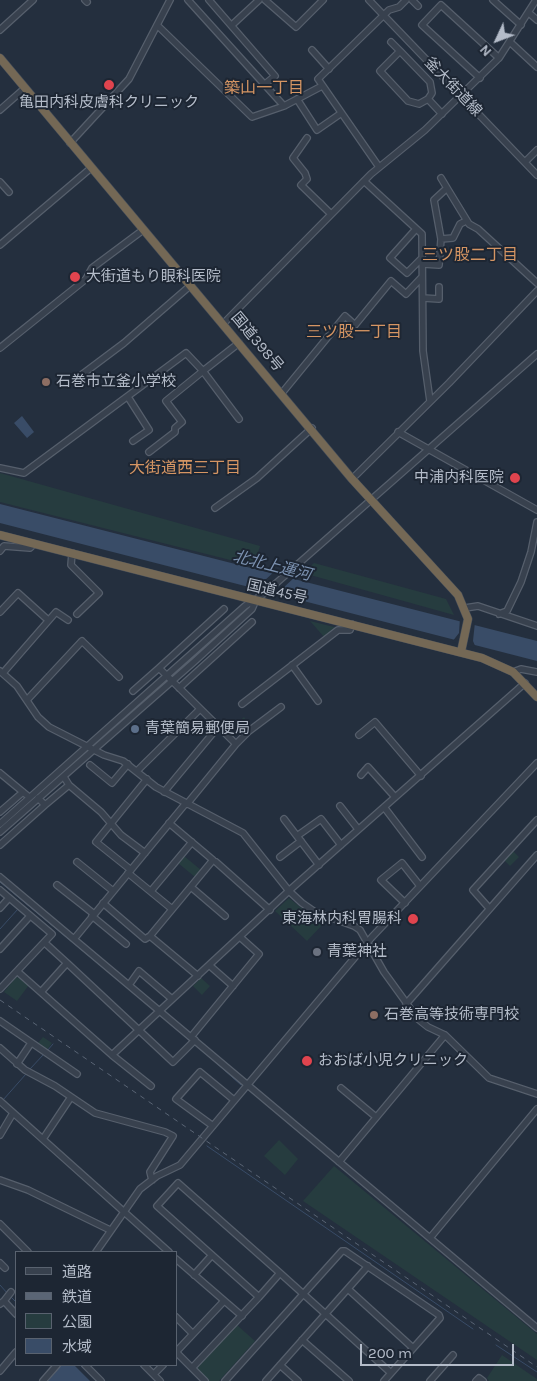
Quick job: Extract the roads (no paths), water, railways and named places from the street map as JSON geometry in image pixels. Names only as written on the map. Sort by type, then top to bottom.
[{"type":"highway","name":"国道398号","points":[[0,58],[143,230],[312,428],[352,479],[458,595],[468,619],[462,649]]},
{"type":"highway","name":"国道45号","points":[[0,535],[259,598],[352,624],[462,649],[513,672],[537,696]]},
{"type":"street","points":[[0,30],[33,0]]},
{"type":"street","points":[[70,143],[129,79],[170,0]]},
{"type":"street","points":[[188,0],[284,106]]},
{"type":"street","points":[[209,0],[275,76],[264,85]]},
{"type":"street","points":[[232,26],[259,0]]},
{"type":"street","points":[[265,0],[296,28],[323,0]]},
{"type":"street","name":"釜大街道線","points":[[369,0],[537,175]]},
{"type":"street","points":[[378,167],[340,114],[318,79],[389,10],[399,7],[406,0]]},
{"type":"street","points":[[412,0],[418,6]]},
{"type":"street","points":[[493,0],[521,25]]},
{"type":"street","points":[[223,324],[378,167],[442,114],[480,78],[499,58],[536,0]]},
{"type":"street","points":[[480,78],[422,25],[441,5],[499,58]]},
{"type":"street","points":[[529,13],[537,20]]},
{"type":"street","points":[[157,25],[252,117],[284,106],[322,86]]},
{"type":"street","points":[[391,42],[430,82],[432,93],[428,99],[419,104],[408,101],[380,71],[400,52]]},
{"type":"street","points":[[510,42],[537,67]]},
{"type":"street","points":[[312,50],[329,69]]},
{"type":"street","points":[[0,110],[25,88]]},
{"type":"street","points":[[297,99],[317,130],[340,114]]},
{"type":"street","points":[[428,99],[442,114]]},
{"type":"street","points":[[307,138],[293,158],[305,173],[307,179],[301,185],[331,214]]},
{"type":"street","points":[[525,162],[537,150]]},
{"type":"street","points":[[0,245],[91,168]]},
{"type":"street","points":[[441,178],[466,221],[537,283]]},
{"type":"street","points":[[364,181],[422,234],[424,367],[430,401]]},
{"type":"street","points":[[1,185],[9,192]]},
{"type":"street","points":[[416,229],[390,258],[406,272],[422,261],[439,264],[441,239],[434,200],[447,188]]},
{"type":"street","points":[[441,239],[452,238],[460,224],[466,221]]},
{"type":"street","points":[[0,348],[86,279],[92,268],[143,230]]},
{"type":"street","points":[[282,393],[345,316],[355,325],[391,281],[406,294],[422,277]]},
{"type":"street","points":[[80,376],[130,338],[190,285]]},
{"type":"street","points":[[422,298],[439,299],[439,287]]},
{"type":"street","points":[[352,479],[537,291]]},
{"type":"street","points":[[149,452],[175,432],[175,428],[182,422],[166,401],[239,343]]},
{"type":"street","points":[[0,468],[24,473],[186,353],[203,371],[239,419]]},
{"type":"street","points":[[0,824],[166,675],[245,606],[259,598],[537,354]]},
{"type":"street","points":[[128,397],[149,430],[133,441]]},
{"type":"street","points":[[215,508],[257,478],[312,428]]},
{"type":"street","points":[[398,432],[537,510]]},
{"type":"street","points":[[498,614],[507,611],[521,582],[532,552],[537,522]]},
{"type":"street","points":[[2,546],[30,548],[34,544]]},
{"type":"street","points":[[72,553],[71,565],[98,594],[77,614]]},
{"type":"street","points":[[0,612],[18,593],[48,620]]},
{"type":"street","points":[[0,832],[64,778],[252,609],[259,598]]},
{"type":"street","points":[[465,608],[478,606],[537,626]]},
{"type":"street","points":[[133,691],[224,609]]},
{"type":"street","points":[[68,620],[56,612],[2,672],[27,700],[38,717],[49,727],[128,764],[164,792],[243,834],[289,891],[315,912],[354,926],[368,941],[384,972],[406,1004],[428,1027],[445,1036],[489,1078],[537,1094]]},
{"type":"street","points":[[178,688],[252,622]]},
{"type":"street","points":[[242,704],[338,630],[350,630],[352,624]]},
{"type":"street","points":[[27,700],[82,641],[119,677]]},
{"type":"street","points":[[292,665],[318,701]]},
{"type":"street","points":[[160,668],[236,744]]},
{"type":"street","points":[[513,672],[521,668],[537,672]]},
{"type":"street","points":[[112,1055],[340,845],[525,683]]},
{"type":"street","points":[[74,938],[236,744],[249,731],[281,707]]},
{"type":"street","points":[[137,771],[200,709]]},
{"type":"street","points":[[359,735],[375,722],[421,776]]},
{"type":"street","points":[[164,792],[218,727]]},
{"type":"street","points":[[97,1251],[140,1189],[152,1180],[180,1165],[368,941],[537,763]]},
{"type":"street","points":[[90,765],[112,782],[128,764]]},
{"type":"street","points":[[360,775],[368,767],[395,797]]},
{"type":"street","points":[[0,773],[29,797]]},
{"type":"street","points":[[64,778],[121,835],[145,853]]},
{"type":"street","points":[[147,779],[96,842],[172,909]]},
{"type":"street","points":[[0,845],[69,785]]},
{"type":"street","points":[[0,812],[22,792]]},
{"type":"street","points":[[38,798],[45,805]]},
{"type":"street","points":[[340,806],[358,829]]},
{"type":"street","points":[[384,807],[422,857]]},
{"type":"street","points":[[284,819],[319,865]]},
{"type":"street","points":[[280,857],[321,819],[340,845]]},
{"type":"street","points":[[489,908],[473,890],[537,820]]},
{"type":"street","points":[[103,903],[144,938],[150,936],[213,860],[170,823]]},
{"type":"street","points":[[150,891],[192,842]]},
{"type":"street","points":[[406,1004],[537,855]]},
{"type":"street","points":[[77,862],[113,891]]},
{"type":"street","points":[[216,862],[270,910]]},
{"type":"street","points":[[404,903],[381,880],[402,863],[420,886]]},
{"type":"street","points":[[0,877],[45,921],[52,934],[0,989]]},
{"type":"street","points":[[58,885],[126,944]]},
{"type":"street","points":[[191,887],[225,916]]},
{"type":"street","points":[[0,890],[30,916],[45,921],[74,938],[129,985],[157,1013],[247,1085],[537,1328]]},
{"type":"street","points":[[0,908],[9,898]]},
{"type":"street","points":[[0,949],[30,916]]},
{"type":"street","points":[[150,936],[198,976]]},
{"type":"street","points":[[45,943],[173,1062],[192,1041],[259,954],[240,937]]},
{"type":"street","points":[[41,992],[67,963]]},
{"type":"street","points":[[209,966],[233,986]]},
{"type":"street","points":[[129,985],[140,971],[172,999]]},
{"type":"street","points":[[18,972],[112,1055],[151,1086]]},
{"type":"street","points":[[0,1021],[77,1074]]},
{"type":"street","points":[[339,1162],[445,1036]]},
{"type":"street","points":[[17,1064],[31,1043]]},
{"type":"street","points":[[0,1048],[17,1064],[100,1115],[165,1132],[172,1136],[150,1172],[152,1180]]},
{"type":"street","points":[[213,1126],[176,1098],[200,1072],[234,1100]]},
{"type":"street","points":[[341,1088],[376,1116]]},
{"type":"street","points":[[43,1139],[71,1097]]},
{"type":"street","points":[[0,1101],[167,1251]]},
{"type":"street","points":[[430,1238],[537,1109]]},
{"type":"street","points":[[0,1135],[14,1114]]},
{"type":"street","points":[[0,1180],[36,1194],[110,1230]]},
{"type":"street","points":[[259,1297],[157,1206],[178,1182],[391,1373]]},
{"type":"street","points":[[0,1224],[27,1251]]},
{"type":"street","points":[[225,1381],[342,1251],[345,1250],[439,1315],[440,1318],[384,1381]]},
{"type":"street","points":[[194,1275],[212,1254]]},
{"type":"street","points":[[178,1261],[242,1316]]},
{"type":"street","points":[[266,1381],[368,1266]]},
{"type":"street","points":[[192,1368],[280,1274]]},
{"type":"street","points":[[348,1289],[413,1348]]},
{"type":"street","points":[[11,1292],[2,1302],[15,1313]]},
{"type":"street","points":[[178,1350],[224,1301]]},
{"type":"street","points":[[178,1319],[193,1334]]},
{"type":"street","points":[[302,1340],[349,1381]]},
{"type":"street","points":[[0,1371],[15,1353]]},
{"type":"street","points":[[178,1354],[205,1381]]},
{"type":"street","points":[[430,1381],[453,1355]]},
{"type":"street","points":[[280,1365],[298,1381]]},
{"type":"street","points":[[43,1381],[56,1366]]},
{"type":"street","points":[[86,1366],[101,1381]]},
{"type":"street","points":[[145,1366],[160,1381]]},
{"type":"street","points":[[154,1374],[162,1366]]},
{"type":"street","points":[[476,1381],[479,1378],[483,1381]]},
{"type":"water","points":[[22,416],[34,432],[27,438],[14,423]]},
{"type":"water","points":[[0,504],[537,641],[537,661],[0,523]]},
{"type":"water","points":[[60,1366],[75,1366],[90,1381],[48,1381]]},
{"type":"waterway","points":[[0,882],[149,1006]]},
{"type":"waterway","points":[[0,929],[18,909]]},
{"type":"waterway","points":[[47,1051],[53,1044]]},
{"type":"waterway","points":[[204,1052],[241,1085]]},
{"type":"waterway","points":[[30,1069],[44,1054]]},
{"type":"waterway","points":[[3,1100],[26,1074]]},
{"type":"waterway","points":[[207,1146],[473,1329]]},
{"type":"waterway","points":[[0,1285],[8,1294]]},
{"type":"waterway","points":[[11,1297],[15,1301]]},
{"type":"waterway","points":[[496,1345],[537,1372]]},
{"type":"waterway","points":[[81,1366],[97,1381]]},
{"type":"railway","points":[[0,1000],[537,1367]]},
{"type":"place","name":"亀田内科皮膚科クリニック","points":[[109,85]]},
{"type":"place","name":"大街道もり眼科医院","points":[[75,277]]},
{"type":"place","name":"石巻市立釜小学校","points":[[46,382]]},
{"type":"place","name":"中浦内科医院","points":[[515,478]]},
{"type":"place","name":"青葉簡易郵便局","points":[[135,729]]},
{"type":"place","name":"東海林内科胃腸科","points":[[413,919]]},
{"type":"place","name":"青葉神社","points":[[317,952]]},
{"type":"place","name":"石巻高等技術専門校","points":[[374,1015]]},
{"type":"place","name":"おおば小児クリニック","points":[[307,1061]]},
{"type":"district","name":"築山一丁目","points":[[264,88]]},
{"type":"district","name":"三ツ股二丁目","points":[[470,255]]},
{"type":"district","name":"三ツ股一丁目","points":[[354,332]]},
{"type":"district","name":"大街道西三丁目","points":[[185,468]]},
{"type":"water label","name":"北北上運河","points":[[272,566]]}]
